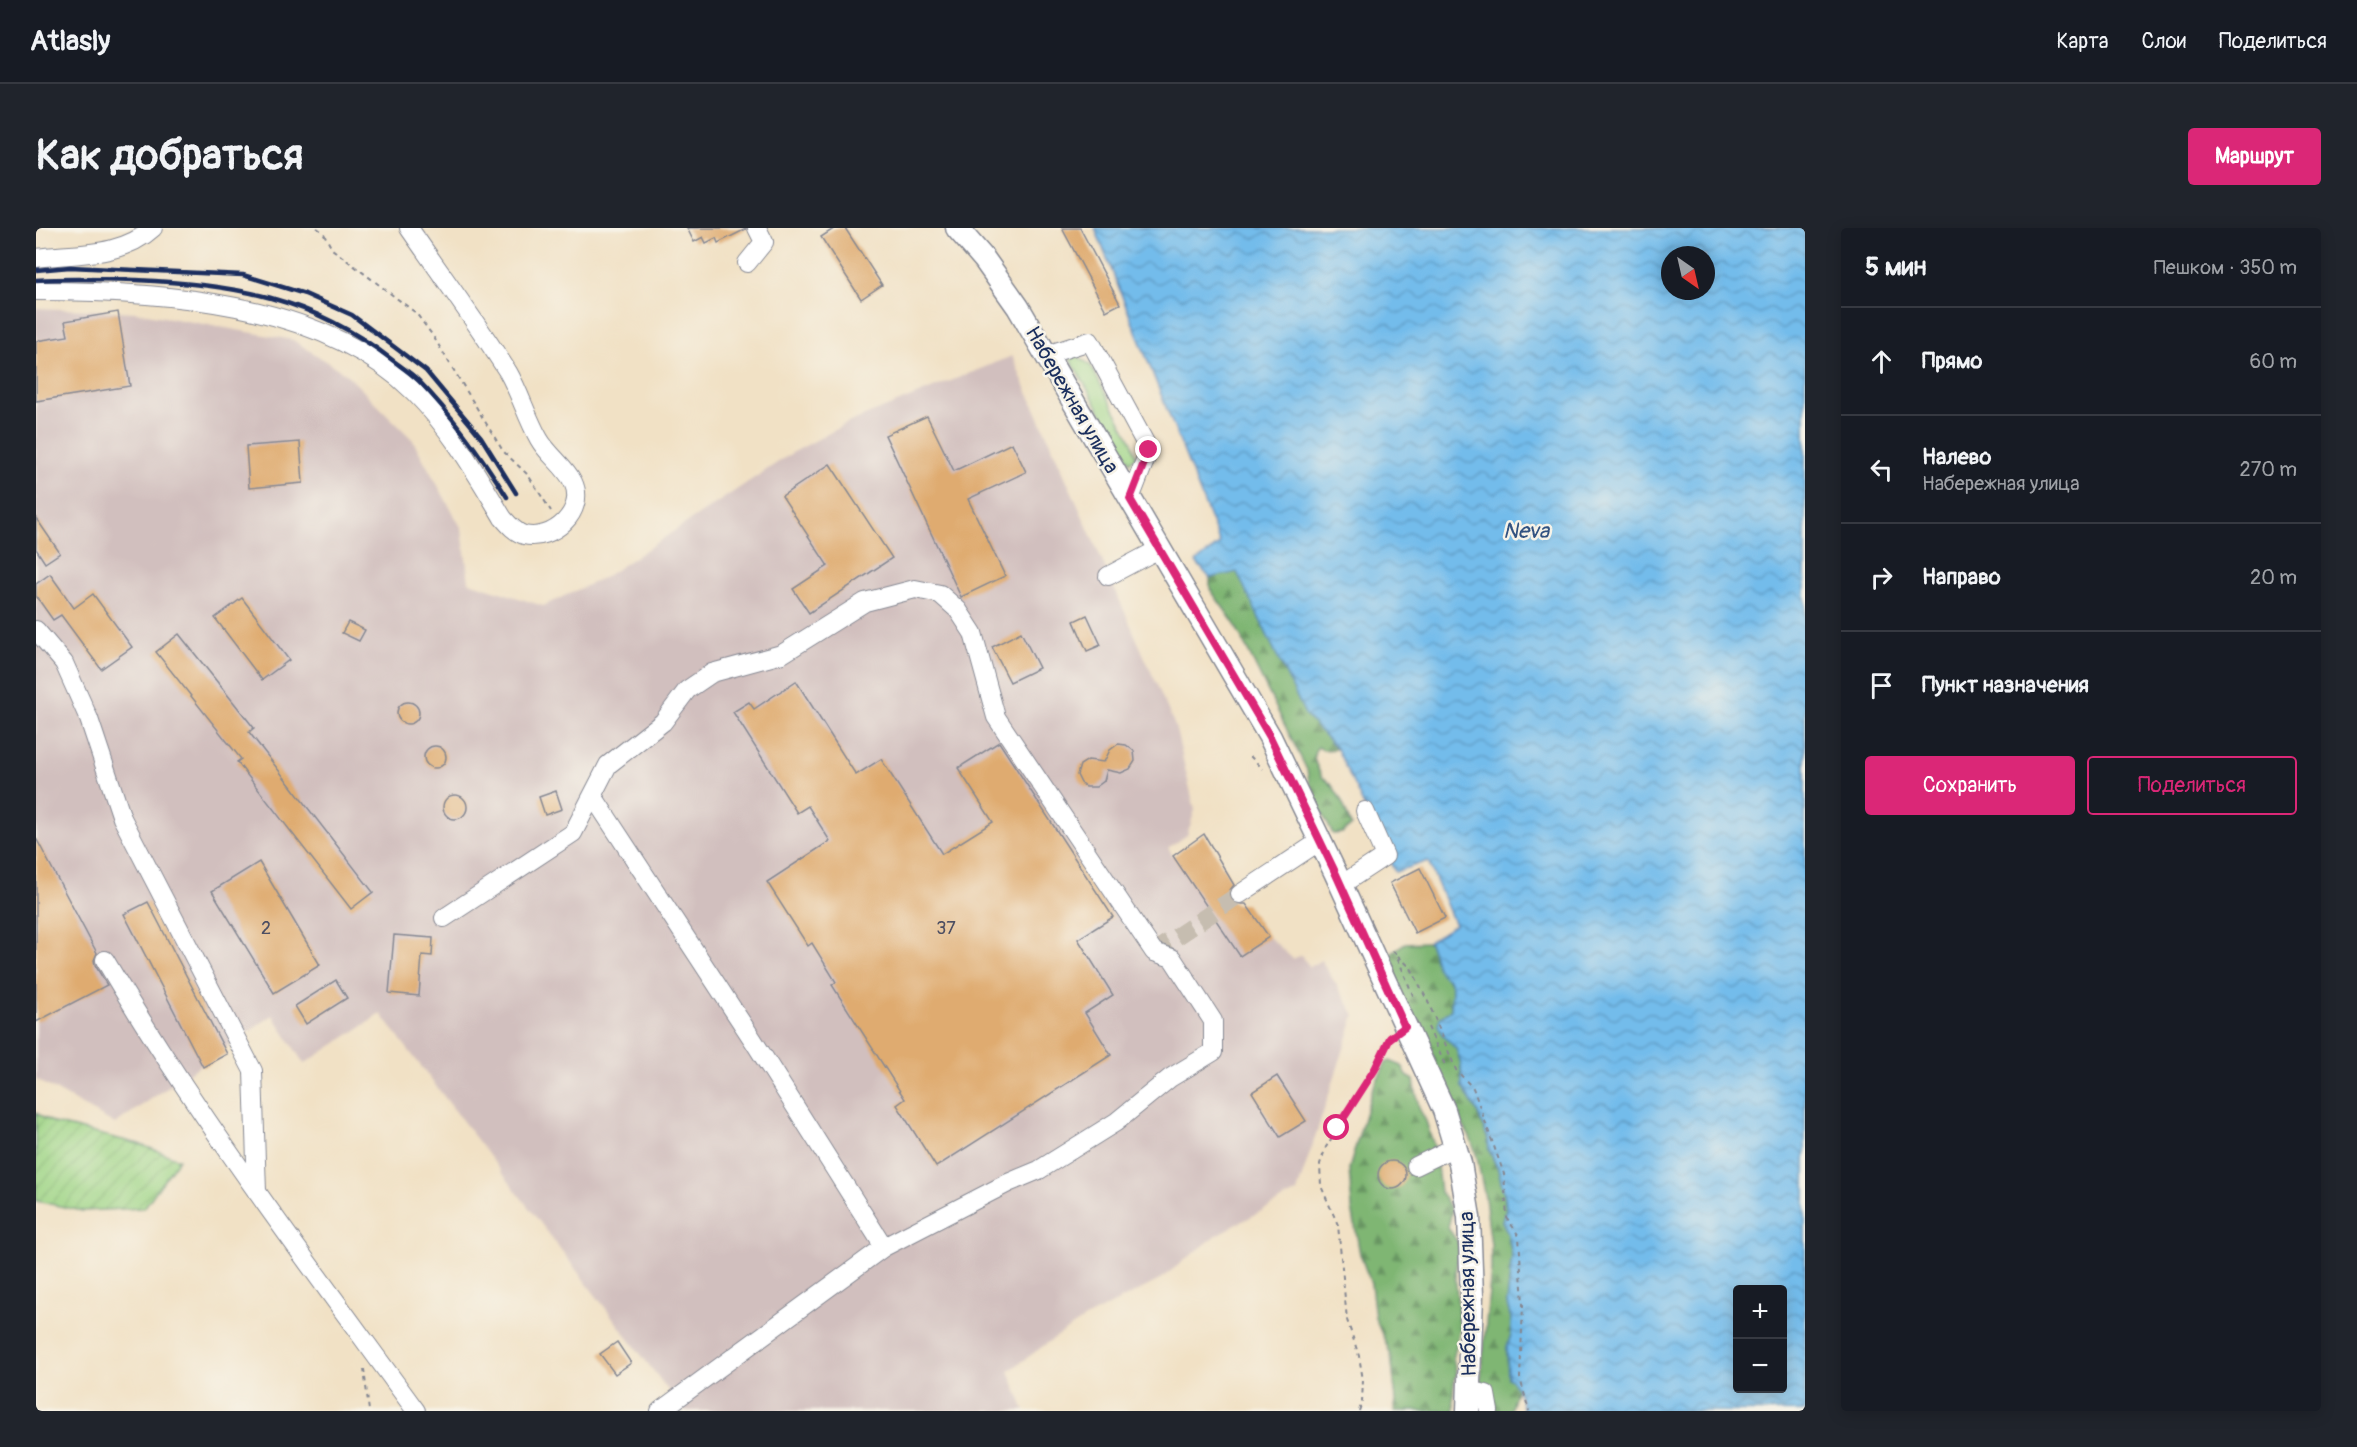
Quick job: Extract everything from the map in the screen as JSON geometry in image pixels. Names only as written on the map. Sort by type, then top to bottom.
[{"type":"main road","name":"Набережная улица","points":[[957,228],[1000,281],[1046,355],[1270,737],[1444,1110],[1460,1163],[1469,1216],[1472,1256],[1468,1401]]},
{"type":"lane","points":[[36,258],[113,250],[136,242],[153,228]]},
{"type":"lane","points":[[36,291],[136,294],[204,302],[257,312],[311,327],[377,363],[412,390],[455,440],[503,518],[513,529],[525,535],[543,534],[561,526],[572,515],[576,500],[574,483],[539,440],[509,374],[409,228]]},
{"type":"lane","points":[[747,263],[764,242],[758,228]]},
{"type":"lane","points":[[1046,355],[1090,341],[1149,450],[1130,499]]},
{"type":"lane","points":[[1108,576],[1159,549]]},
{"type":"lane","points":[[444,918],[573,833],[608,765],[663,722],[687,690],[712,673],[782,654],[866,602],[915,589],[940,594],[958,610],[973,633],[996,717],[1154,951],[1172,958],[1213,1021],[1213,1052],[1170,1078],[1116,1122],[1039,1170],[1008,1183],[884,1248],[660,1411]]},
{"type":"lane","points":[[36,630],[64,663],[89,719],[122,818],[253,1071],[257,1192]]},
{"type":"lane","points":[[593,796],[753,1040],[884,1248]]},
{"type":"lane","points":[[1341,885],[1385,856],[1365,811]]},
{"type":"lane","points":[[1240,894],[1320,841]]},
{"type":"lane","points":[[105,960],[141,1021],[257,1192],[416,1411]]},
{"type":"lane","points":[[1416,1166],[1455,1148]]},
{"type":"lane","points":[[1468,1401],[1486,1394],[1489,1411]]},
{"type":"path","points":[[317,228],[323,232],[332,249],[416,313],[433,336],[503,451],[528,475],[561,526]]},
{"type":"path","points":[[1396,954],[1411,968],[1429,1004],[1456,1070],[1473,1088],[1504,1174],[1507,1218],[1519,1236],[1523,1305],[1520,1378],[1529,1411]]},
{"type":"path","points":[[1359,1411],[1362,1402],[1363,1380],[1359,1356],[1347,1320],[1338,1225],[1321,1186],[1320,1164],[1326,1147],[1375,1069],[1390,1038],[1405,1027]]},
{"type":"path","points":[[366,1343],[364,1370],[369,1411]]},
{"type":"shaded area","points":[[36,308],[136,312],[293,340],[346,374],[412,439],[462,529],[469,582],[543,606],[605,577],[792,453],[850,422],[1012,356],[1175,726],[1195,810],[1187,835],[1168,848],[1240,956],[1269,937],[1293,959],[1301,955],[1310,967],[1321,960],[1355,1015],[1297,1192],[1217,1235],[1158,1281],[1087,1317],[1009,1371],[1025,1411],[684,1411],[381,1014],[304,1064],[273,1015],[115,1124],[36,1079]]},
{"type":"green space","points":[[1077,356],[1090,365],[1132,442],[1136,457],[1130,462],[1070,359]]},
{"type":"green space","points":[[1237,571],[1284,670],[1337,749],[1323,750],[1318,747],[1314,758],[1322,777],[1340,798],[1351,826],[1342,833],[1333,834],[1311,792],[1307,770],[1234,623],[1210,589],[1210,578]]},
{"type":"green space","points":[[1428,942],[1452,987],[1451,1010],[1440,1018],[1457,1050],[1461,1065],[1462,1087],[1477,1111],[1488,1139],[1489,1150],[1498,1169],[1505,1199],[1506,1210],[1502,1221],[1508,1234],[1512,1255],[1507,1304],[1511,1318],[1511,1335],[1507,1347],[1508,1378],[1514,1381],[1517,1388],[1510,1411],[1478,1411],[1491,1269],[1491,1245],[1477,1157],[1429,1044],[1416,1030],[1395,983],[1394,966],[1387,960],[1388,955],[1405,943]]},
{"type":"green space","points":[[1390,1061],[1402,1066],[1407,1076],[1414,1080],[1419,1108],[1435,1149],[1440,1192],[1452,1210],[1448,1228],[1460,1249],[1455,1272],[1460,1330],[1453,1359],[1457,1374],[1453,1392],[1455,1411],[1394,1411],[1396,1401],[1391,1355],[1375,1318],[1371,1284],[1360,1254],[1352,1208],[1349,1169],[1372,1090],[1386,1063]]},
{"type":"green space","points":[[36,1113],[54,1123],[139,1144],[179,1159],[144,1208],[82,1211],[36,1201]]},
{"type":"water","name":"Neva","points":[[1095,228],[1805,228],[1805,1411],[1523,1411],[1517,1388],[1508,1378],[1507,1347],[1511,1335],[1511,1318],[1507,1304],[1512,1255],[1508,1234],[1502,1221],[1506,1210],[1505,1198],[1498,1169],[1489,1150],[1488,1139],[1477,1111],[1462,1087],[1461,1065],[1457,1050],[1442,1034],[1438,1025],[1440,1018],[1451,1010],[1452,987],[1449,979],[1437,967],[1428,942],[1455,925],[1428,861],[1395,872],[1337,749],[1306,716],[1237,572],[1210,578],[1196,562],[1220,543]]},
{"type":"building","points":[[687,228],[746,229],[718,243],[716,238],[706,243],[703,237],[694,242]]},
{"type":"building","points":[[835,228],[845,228],[882,285],[861,299],[821,237]]},
{"type":"building","points":[[1062,228],[1080,228],[1120,304],[1106,311]]},
{"type":"building","points":[[118,312],[130,386],[36,401],[36,341],[68,336],[65,321]]},
{"type":"building","points":[[927,416],[954,471],[1012,443],[1026,472],[968,499],[1005,576],[961,597],[885,435]]},
{"type":"building","points":[[300,442],[303,483],[249,488],[246,446]]},
{"type":"building","points":[[830,464],[892,558],[809,613],[793,589],[828,566],[782,496]]},
{"type":"building","points":[[36,518],[60,553],[45,563],[36,549]]},
{"type":"building","points":[[50,574],[74,608],[93,594],[132,647],[101,669],[61,615],[53,620],[36,596],[36,584]]},
{"type":"building","points":[[242,598],[289,660],[262,680],[215,618]]},
{"type":"building","points":[[1087,615],[1101,645],[1087,651],[1074,621]]},
{"type":"building","points":[[348,622],[365,630],[359,641],[342,633]]},
{"type":"building","points":[[1021,632],[1039,668],[1010,682],[992,647]]},
{"type":"building","points":[[179,634],[254,728],[249,732],[373,892],[351,909],[237,762],[241,759],[156,652]]},
{"type":"building","points":[[796,681],[856,775],[881,759],[942,854],[993,822],[958,768],[999,742],[1113,917],[1078,939],[1113,995],[1085,1013],[1111,1055],[936,1167],[897,1105],[905,1099],[832,985],[836,982],[812,943],[808,946],[767,882],[830,841],[808,806],[797,813],[733,712],[749,702],[754,709]]},
{"type":"building","points":[[408,702],[416,705],[419,713],[416,721],[408,724],[400,721],[397,713],[400,705]]},
{"type":"building","points":[[1118,744],[1126,745],[1134,751],[1135,761],[1130,769],[1121,773],[1107,770],[1104,781],[1096,787],[1086,787],[1081,783],[1077,775],[1080,765],[1088,760],[1104,762],[1110,750]]},
{"type":"building","points":[[435,746],[443,749],[446,757],[443,765],[435,768],[427,765],[424,757],[427,749]]},
{"type":"building","points":[[556,791],[562,809],[545,815],[539,797]]},
{"type":"building","points":[[455,795],[463,799],[467,807],[463,815],[455,819],[447,815],[443,807],[447,799]]},
{"type":"building","points":[[1204,834],[1234,885],[1230,890],[1230,900],[1236,904],[1246,904],[1269,937],[1240,956],[1173,856]]},
{"type":"building","points":[[36,838],[97,953],[94,960],[95,965],[107,985],[36,1022]]},
{"type":"building","points":[[259,862],[320,965],[274,993],[212,891]]},
{"type":"building","points":[[1420,868],[1445,918],[1415,933],[1390,883]]},
{"type":"building","points":[[148,902],[227,1054],[203,1067],[124,914]]},
{"type":"building","points":[[394,935],[433,938],[432,956],[422,955],[419,996],[389,993]]},
{"type":"building","points":[[336,980],[347,998],[306,1024],[295,1006]]},
{"type":"building","points":[[1277,1076],[1306,1121],[1280,1137],[1252,1092]]},
{"type":"building","points":[[1392,1161],[1402,1165],[1406,1175],[1402,1185],[1392,1189],[1382,1185],[1378,1175],[1382,1165]]},
{"type":"building","points":[[617,1342],[631,1363],[615,1374],[600,1354]]},
{"type":"tunnel","points":[[1154,952],[1240,894]]},
{"type":"railway","points":[[36,270],[70,267],[243,275],[305,294],[352,315],[426,371],[481,437],[516,493]]},
{"type":"railway","points":[[36,280],[136,280],[206,285],[270,298],[331,321],[361,338],[419,381],[444,408],[507,497]]},
{"type":"route","points":[[1149,450],[1130,499],[1270,737],[1335,872],[1405,1027],[1390,1038],[1375,1069],[1337,1128]]}]
